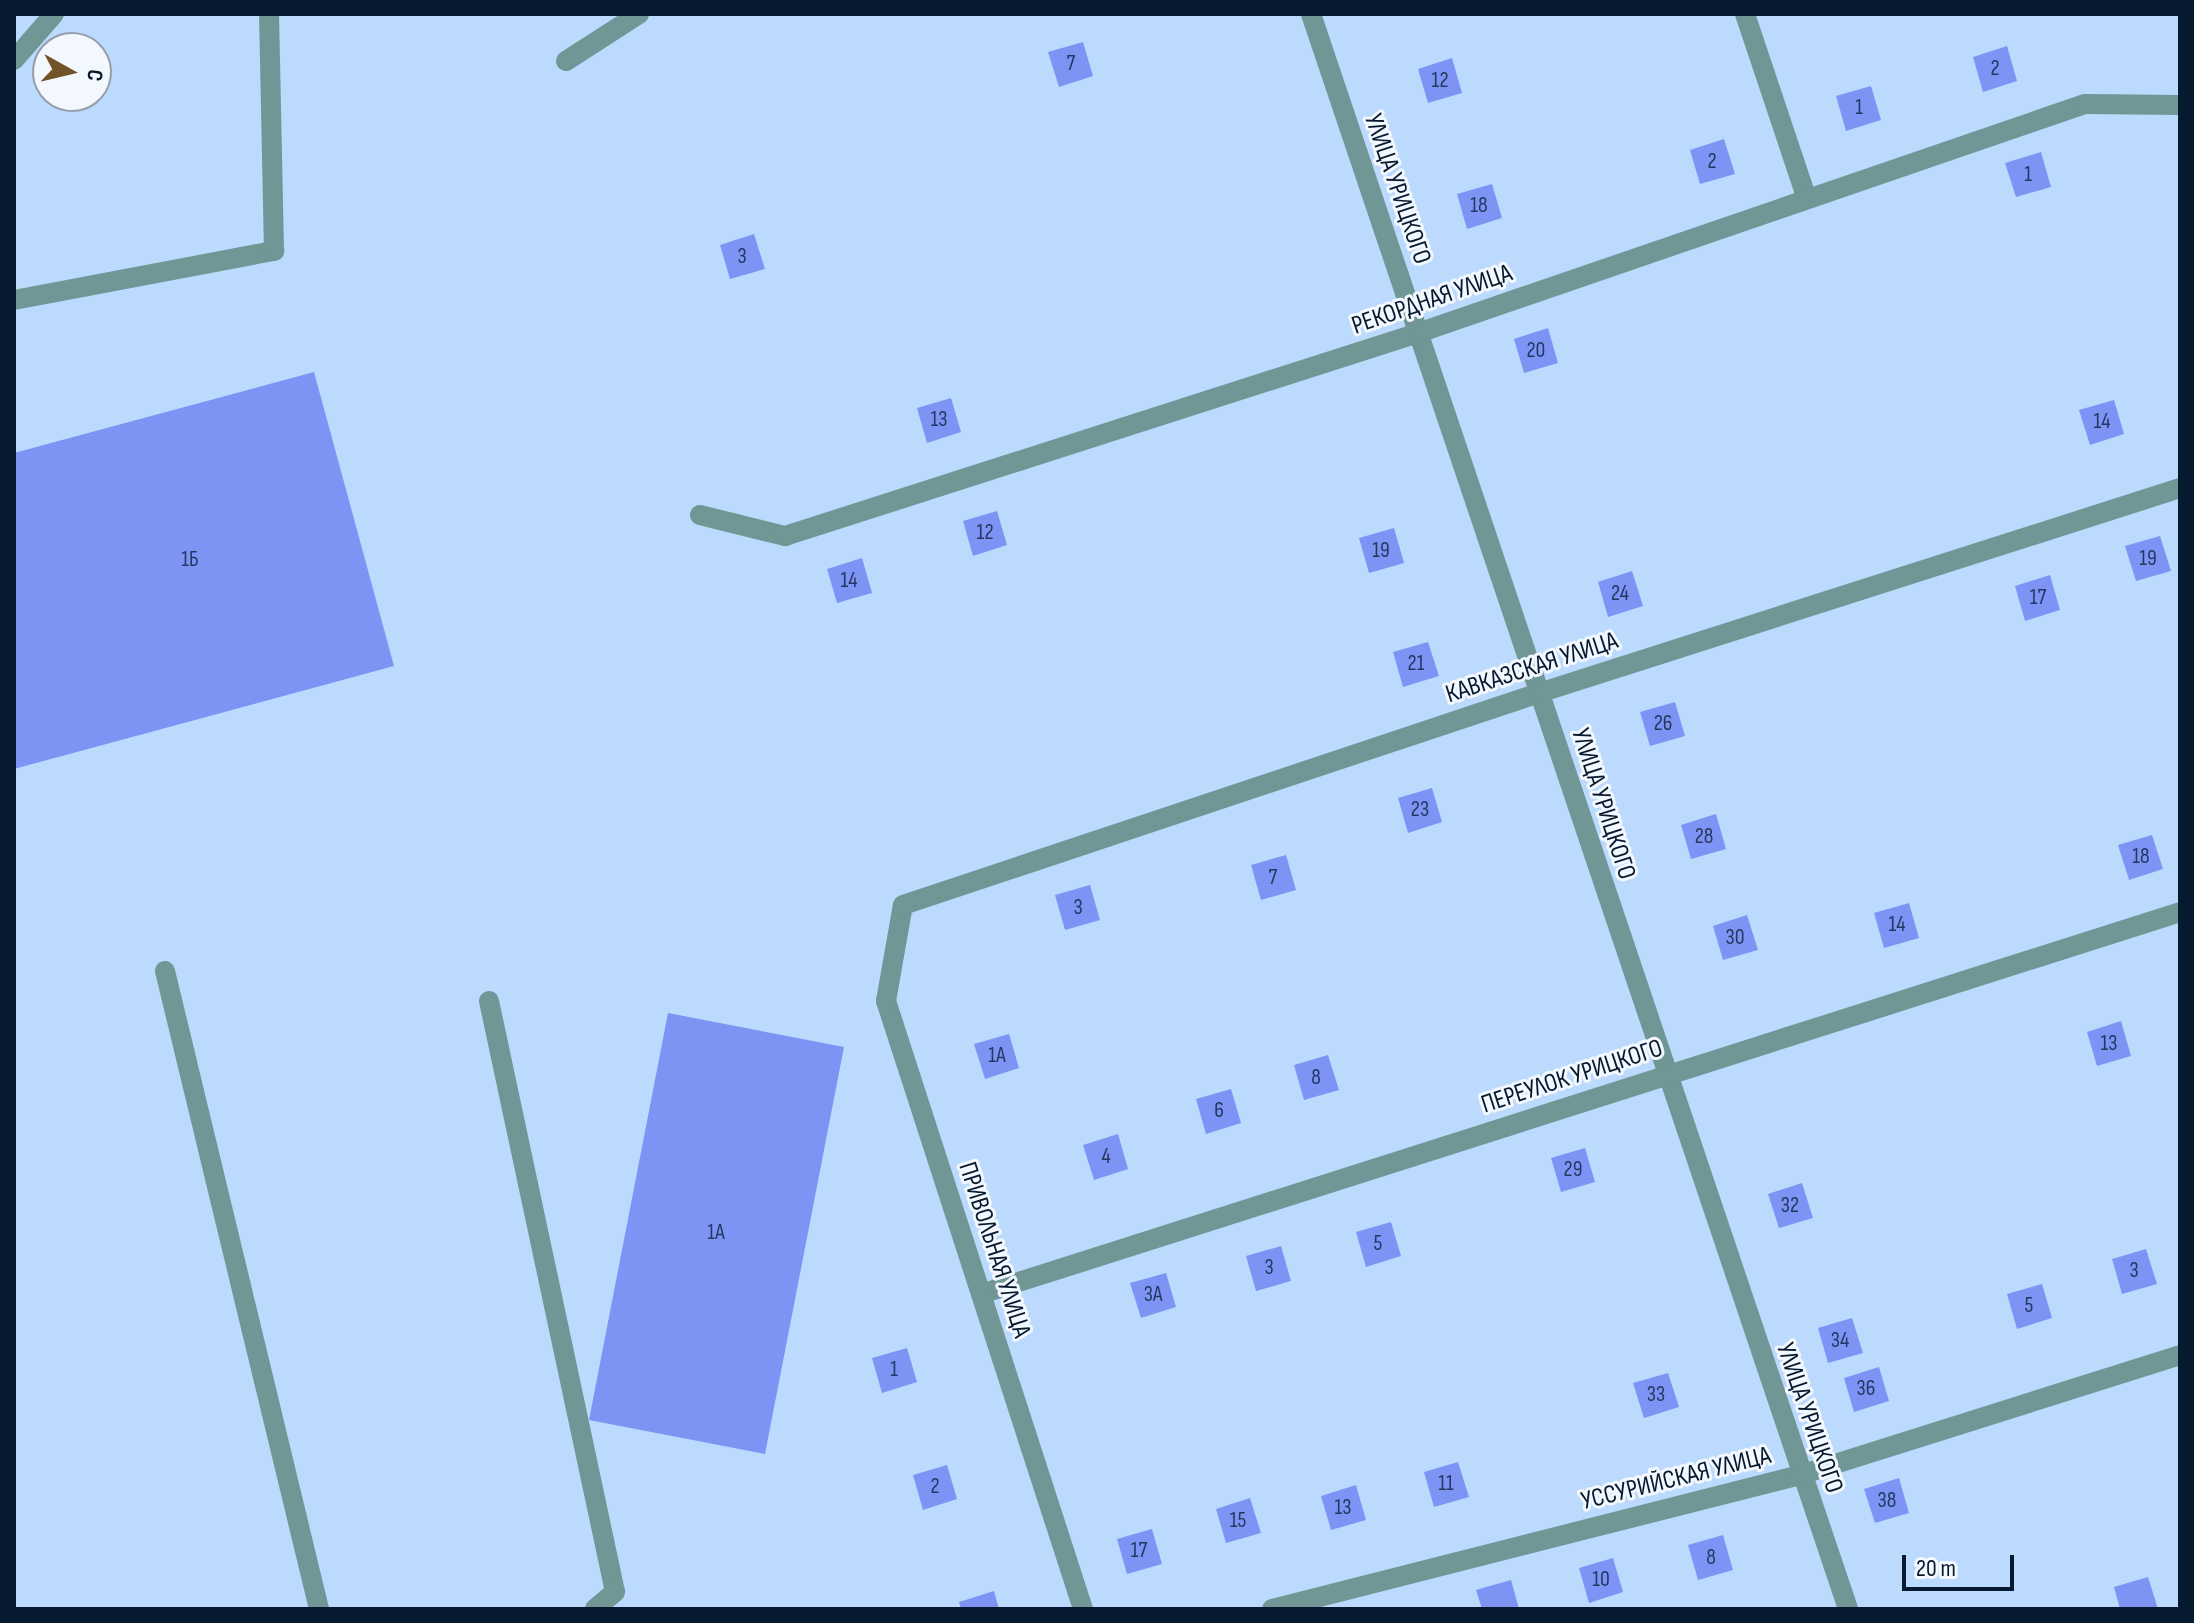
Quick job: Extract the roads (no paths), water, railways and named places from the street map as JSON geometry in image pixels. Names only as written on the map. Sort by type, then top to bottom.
[{"type":"street","points":[[14,60],[54,14]]},
{"type":"street","points":[[14,300],[274,251],[269,14]]},
{"type":"street","points":[[566,61],[639,14]]},
{"type":"street","name":"УЛИЦА УРИЦКОГО","points":[[1311,14],[1800,1475],[1848,1609]]},
{"type":"street","points":[[1745,14],[1807,199]]},
{"type":"street","name":"РЕКОРДНАЯ УЛИЦА","points":[[700,515],[785,536],[1418,333],[2085,104],[2180,105]]},
{"type":"street","name":"КАВКАЗСКАЯ УЛИЦА","points":[[903,905],[1539,693],[2180,488]]},
{"type":"street","name":"ПРИВОЛЬНАЯ УЛИЦА","points":[[903,905],[886,1001],[1083,1609]]},
{"type":"street","name":"ПЕРЕУЛОК УРИЦКОГО","points":[[981,1294],[2180,912]]},
{"type":"street","points":[[165,971],[319,1609]]},
{"type":"street","points":[[489,1001],[615,1592],[595,1609]]},
{"type":"street","name":"УССУРИЙСКАЯ УЛИЦА","points":[[1272,1609],[1800,1475],[2180,1355]]}]
